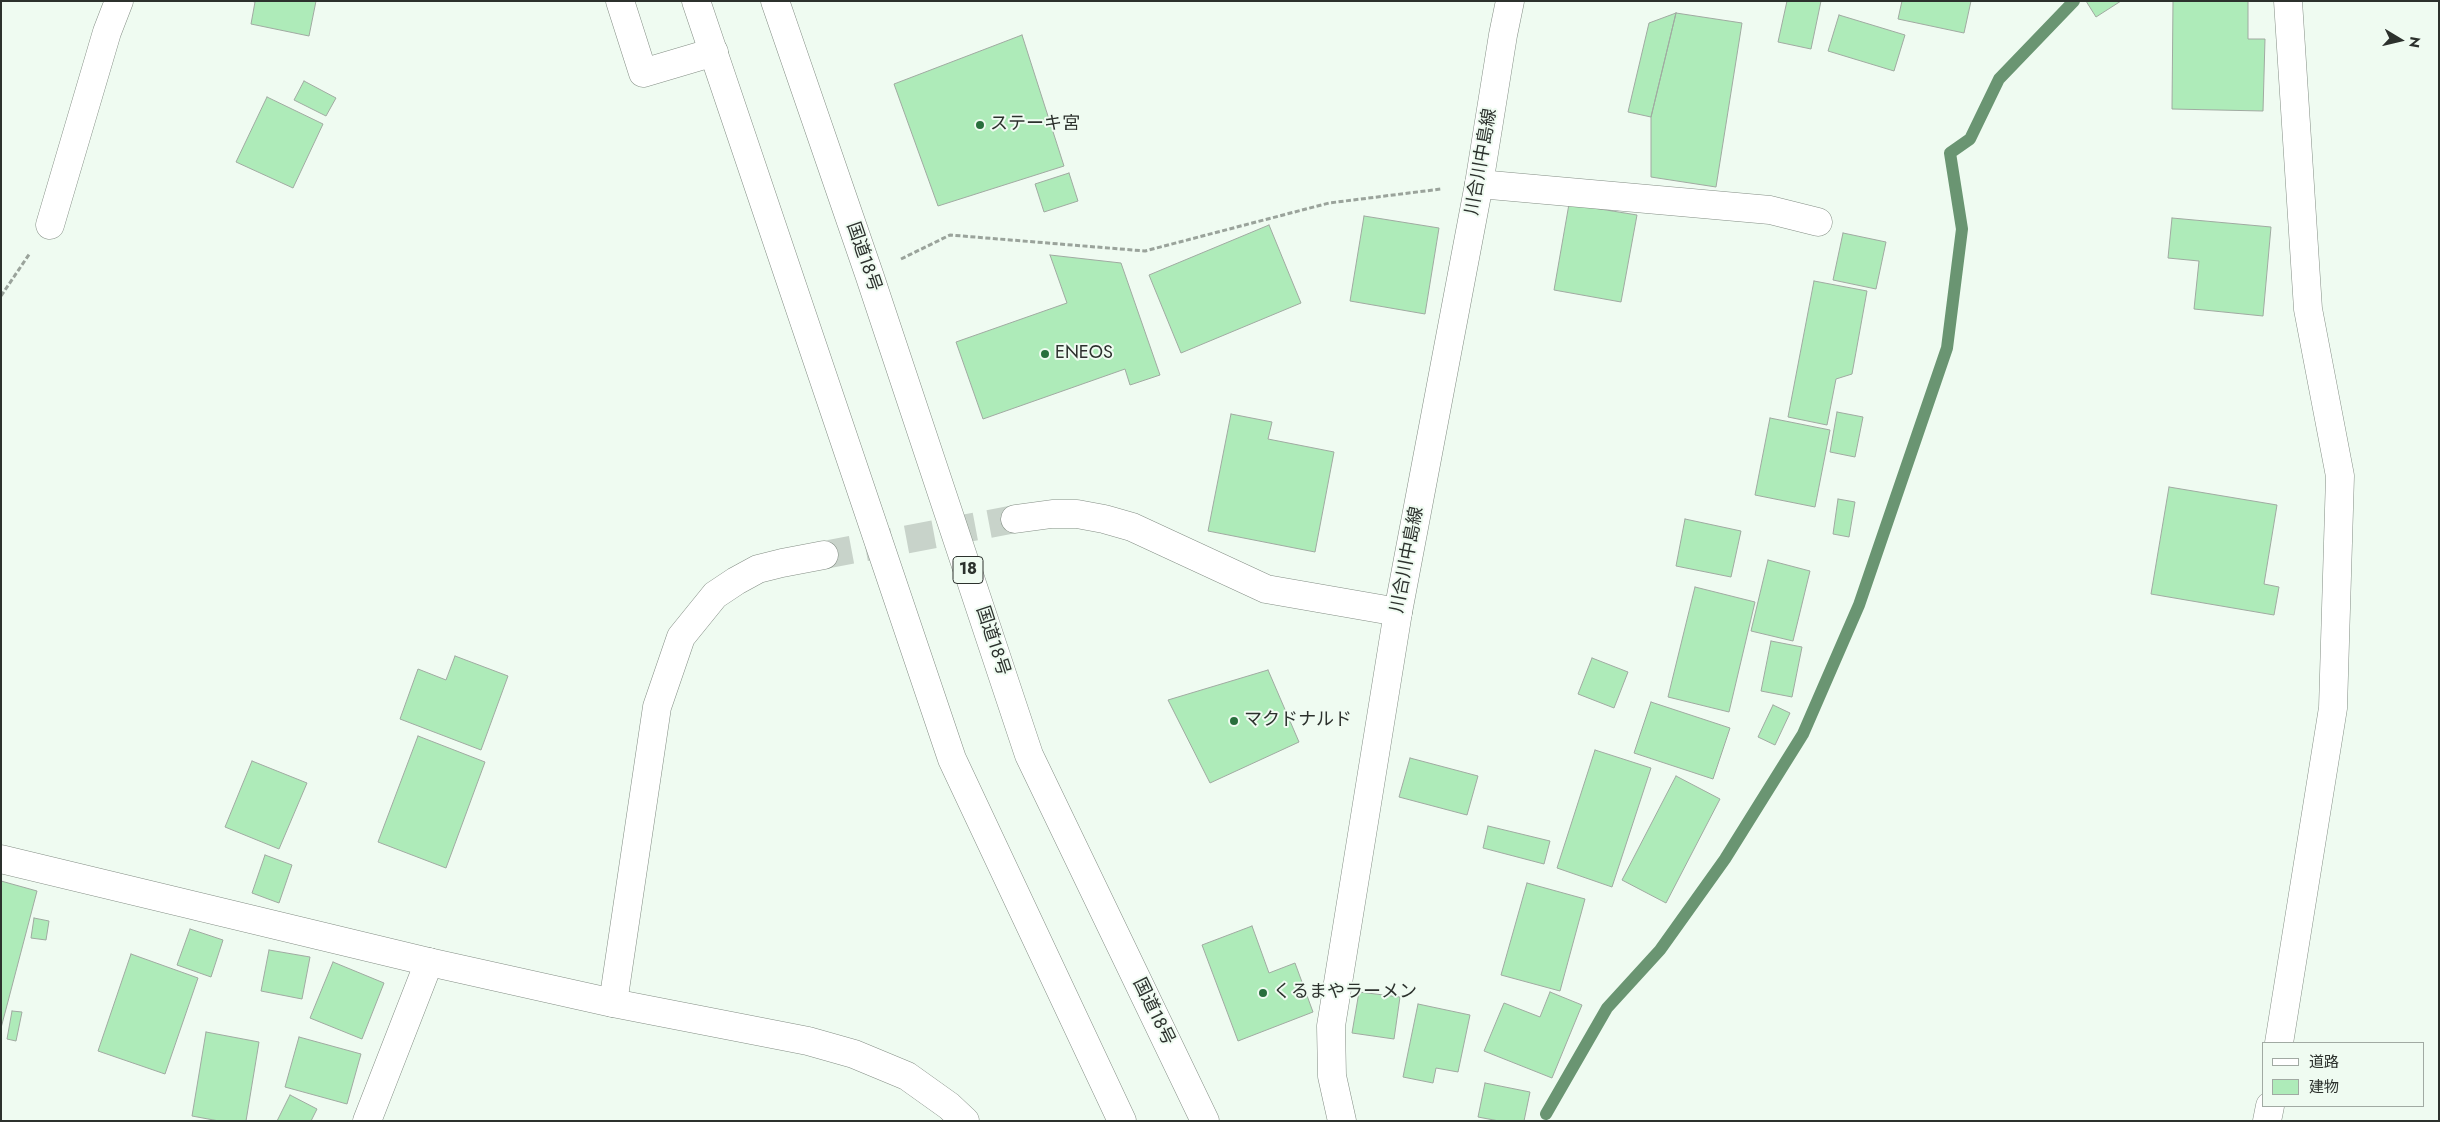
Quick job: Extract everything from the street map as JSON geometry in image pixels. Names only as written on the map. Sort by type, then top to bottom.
[{"type":"main road","points":[[50,225],[107,32],[119,1]]},
{"type":"main road","points":[[620,1],[644,73],[714,52]]},
{"type":"main road","points":[[696,1],[952,759],[1122,1121]]},
{"type":"main road","name":"国道18号","points":[[775,1],[869,274],[1029,754],[1205,1121]]},
{"type":"main road","name":"川合川中島線","points":[[1342,1121],[1332,1076],[1331,1026],[1398,612],[1479,184],[1510,1]]},
{"type":"main road","points":[[2279,1042],[2333,708],[2340,476],[2308,309],[2288,1]]},
{"type":"main road","points":[[1479,184],[1770,210],[1818,222]]},
{"type":"main road","points":[[1015,519],[1052,514],[1077,514],[1104,519],[1132,527],[1266,589],[1398,612]]},
{"type":"main road","points":[[613,1003],[657,707],[681,637],[715,595],[736,581],[766,567],[824,555]]},
{"type":"main road","points":[[1,859],[429,962],[613,1003],[808,1041],[854,1054],[907,1076],[949,1106],[965,1121]]},
{"type":"main road","points":[[367,1121],[429,962]]},
{"type":"main road","points":[[2267,1121],[2270,1107]]},
{"type":"path","points":[[869,274],[950,235],[1145,251],[1329,203],[1479,184]]},
{"type":"path","points":[[1,296],[50,225]]},
{"type":"building","points":[[251,1],[316,1],[309,36],[251,24],[255,2]]},
{"type":"building","points":[[1787,1],[1821,1],[1811,49],[1778,42]]},
{"type":"building","points":[[1902,1],[1971,1],[1964,33],[1898,19]]},
{"type":"building","points":[[2086,1],[2121,1],[2096,17]]},
{"type":"building","points":[[2173,1],[2248,1],[2248,39],[2265,39],[2263,111],[2172,109]]},
{"type":"building","points":[[1676,13],[1742,23],[1716,187],[1651,177],[1651,117]]},
{"type":"building","points":[[1676,13],[1651,117],[1628,112],[1649,23]]},
{"type":"building","points":[[1839,15],[1905,35],[1894,71],[1828,51]]},
{"type":"building","name":"ステーキ宮","points":[[1022,35],[1064,166],[938,206],[894,84]]},
{"type":"building","points":[[304,81],[336,98],[326,116],[294,100]]},
{"type":"building","points":[[267,97],[323,124],[293,188],[236,162]]},
{"type":"building","points":[[1069,173],[1078,201],[1044,212],[1035,184]]},
{"type":"building","points":[[1569,204],[1637,215],[1621,302],[1554,290]]},
{"type":"building","points":[[1364,216],[1439,228],[1425,314],[1350,301]]},
{"type":"building","points":[[2172,218],[2271,227],[2263,316],[2194,309],[2199,261],[2168,258]]},
{"type":"building","points":[[1269,225],[1301,303],[1181,353],[1149,275]]},
{"type":"building","points":[[1843,233],[1886,242],[1876,289],[1833,280]]},
{"type":"building","points":[[1050,255],[1121,263],[1160,375],[1130,385],[1125,369],[983,419],[956,342],[1067,303]]},
{"type":"building","points":[[1814,281],[1867,291],[1852,374],[1836,379],[1827,425],[1788,417]]},
{"type":"building","points":[[1837,412],[1863,417],[1855,457],[1830,452]]},
{"type":"building","points":[[1231,414],[1272,422],[1268,439],[1334,452],[1315,552],[1208,531]]},
{"type":"building","points":[[1770,418],[1830,430],[1815,507],[1755,495]]},
{"type":"building","points":[[2169,487],[2277,505],[2264,584],[2279,587],[2274,615],[2151,594]]},
{"type":"building","points":[[1838,499],[1855,502],[1849,537],[1833,534]]},
{"type":"building","points":[[1685,519],[1741,531],[1731,577],[1676,566]]},
{"type":"building","points":[[1768,560],[1810,571],[1793,641],[1751,631]]},
{"type":"building","points":[[1695,587],[1755,602],[1729,712],[1668,697]]},
{"type":"building","points":[[1771,641],[1802,647],[1792,697],[1761,691]]},
{"type":"building","points":[[455,656],[508,676],[481,750],[400,719],[418,669],[446,680]]},
{"type":"building","points":[[1592,658],[1628,672],[1614,708],[1578,694]]},
{"type":"building","name":"マクドナルド","points":[[1268,670],[1299,742],[1210,783],[1168,700]]},
{"type":"building","points":[[1651,702],[1730,728],[1713,779],[1634,753]]},
{"type":"building","points":[[1773,705],[1790,713],[1775,745],[1758,737]]},
{"type":"building","points":[[418,736],[485,762],[446,868],[378,842]]},
{"type":"building","points":[[1595,750],[1651,768],[1612,887],[1557,868]]},
{"type":"building","points":[[1410,758],[1478,776],[1467,815],[1399,797]]},
{"type":"building","points":[[252,761],[307,783],[279,849],[225,827]]},
{"type":"building","points":[[1676,776],[1720,799],[1666,903],[1622,880]]},
{"type":"building","points":[[1488,826],[1550,841],[1544,864],[1483,848]]},
{"type":"building","points":[[265,855],[292,865],[279,903],[252,893]]},
{"type":"building","points":[[1,881],[37,891],[1,1028]]},
{"type":"building","points":[[1527,883],[1585,899],[1560,991],[1501,975]]},
{"type":"building","points":[[34,918],[49,921],[46,940],[31,938]]},
{"type":"building","name":"くるまやラーメン","points":[[1252,926],[1269,973],[1295,963],[1313,1012],[1238,1041],[1202,945]]},
{"type":"building","points":[[190,929],[223,940],[211,977],[177,965]]},
{"type":"building","points":[[269,950],[310,957],[302,999],[261,991]]},
{"type":"building","points":[[131,954],[198,978],[165,1074],[98,1051]]},
{"type":"building","points":[[333,962],[384,983],[362,1039],[310,1018]]},
{"type":"building","points":[[1359,992],[1400,997],[1394,1039],[1352,1033]]},
{"type":"building","points":[[1550,992],[1582,1005],[1552,1078],[1484,1051],[1504,1003],[1540,1017]]},
{"type":"building","points":[[1418,1004],[1470,1015],[1458,1072],[1436,1068],[1433,1083],[1403,1077]]},
{"type":"building","points":[[12,1011],[22,1012],[16,1041],[7,1039]]},
{"type":"building","points":[[206,1032],[259,1042],[246,1121],[219,1121],[192,1116]]},
{"type":"building","points":[[299,1037],[361,1054],[347,1104],[285,1087]]},
{"type":"building","points":[[1485,1083],[1530,1092],[1524,1121],[1499,1121],[1478,1117]]},
{"type":"building","points":[[290,1095],[317,1109],[311,1121],[277,1121]]},
{"type":"waterway","points":[[1546,1114],[1607,1008],[1660,950],[1725,859],[1803,734],[1859,605],[1947,348],[1962,229],[1950,153],[1970,139],[1999,79],[2074,1]]},
{"type":"tunnel","points":[[824,555],[1015,519]]},
{"type":"place","name":"ステーキ宮","points":[[980,125]]},
{"type":"place","name":"ENEOS","points":[[1045,354]]},
{"type":"place","name":"マクドナルド","points":[[1234,721]]},
{"type":"place","name":"くるまやラーメン","points":[[1263,993]]}]
